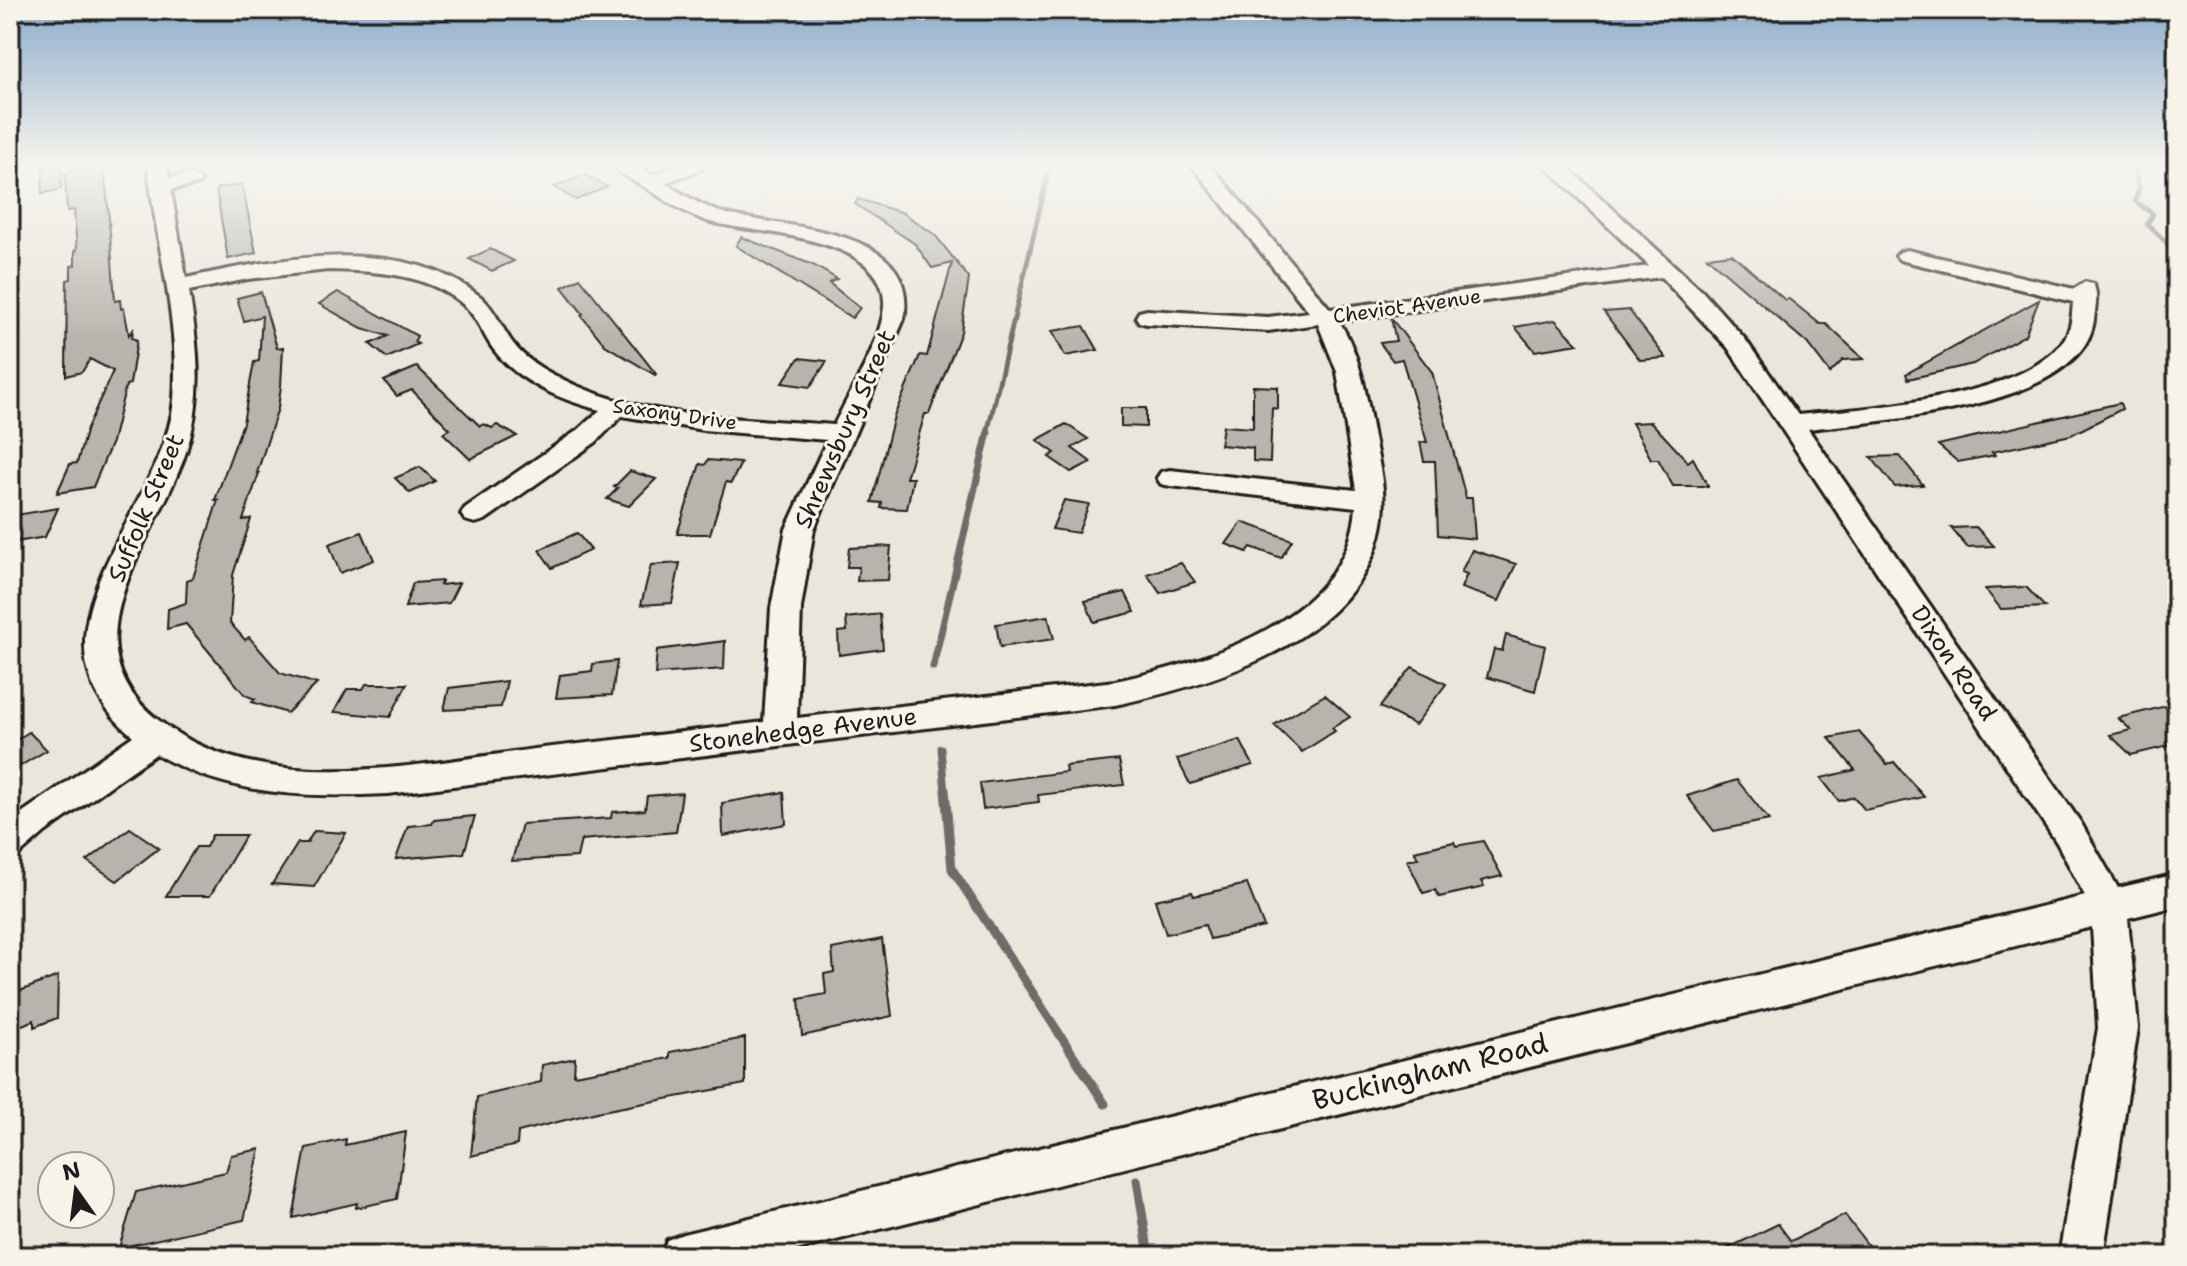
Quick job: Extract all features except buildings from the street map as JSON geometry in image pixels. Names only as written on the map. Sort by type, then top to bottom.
[{"type":"street","name":"Suffolk Street","points":[[154,738],[111,691],[102,670],[99,646],[102,621],[115,579],[181,428],[188,379],[187,348],[167,224]]},
{"type":"street","name":"Shrewsbury Street","points":[[760,224],[830,236],[863,252],[889,277],[894,289],[895,312],[800,529],[786,608],[780,733]]},
{"type":"street","name":"Stonehedge Avenue","points":[[154,738],[204,766],[240,775],[332,784],[388,780],[1115,693],[1184,679],[1247,654],[1303,620],[1347,578],[1365,541],[1370,500],[1345,357],[1325,318],[1253,224]]},
{"type":"street","name":"Dixon Road","points":[[1617,224],[1715,317],[1737,344],[2069,833],[2109,906],[2118,1028],[2081,1256]]},
{"type":"street","points":[[1793,423],[1974,398],[2016,386],[2034,378],[2079,336],[2085,294],[1907,256]]},
{"type":"street","name":"Saxony Drive","points":[[177,287],[244,272],[297,266],[375,266],[423,276],[446,284],[475,303],[507,351],[525,368],[574,393],[616,408],[652,414],[840,433]]},
{"type":"street","name":"Cheviot Avenue","points":[[1147,317],[1268,324],[1666,270]]},
{"type":"street","points":[[475,514],[577,444],[616,408]]},
{"type":"street","points":[[1170,478],[1370,500]]},
{"type":"street","points":[[10,842],[33,822],[154,738]]},
{"type":"street","name":"Buckingham Road","points":[[683,1256],[2177,890]]},
{"type":"waterway","points":[[987,434],[1036,224]]},
{"type":"waterway","points":[[2147,224],[2166,242],[2177,264]]},
{"type":"waterway","points":[[933,667],[988,432]]},
{"type":"waterway","points":[[941,748],[945,792]]},
{"type":"waterway","points":[[945,790],[952,869],[1105,1104]]},
{"type":"waterway","points":[[1137,1180],[1149,1256]]}]
